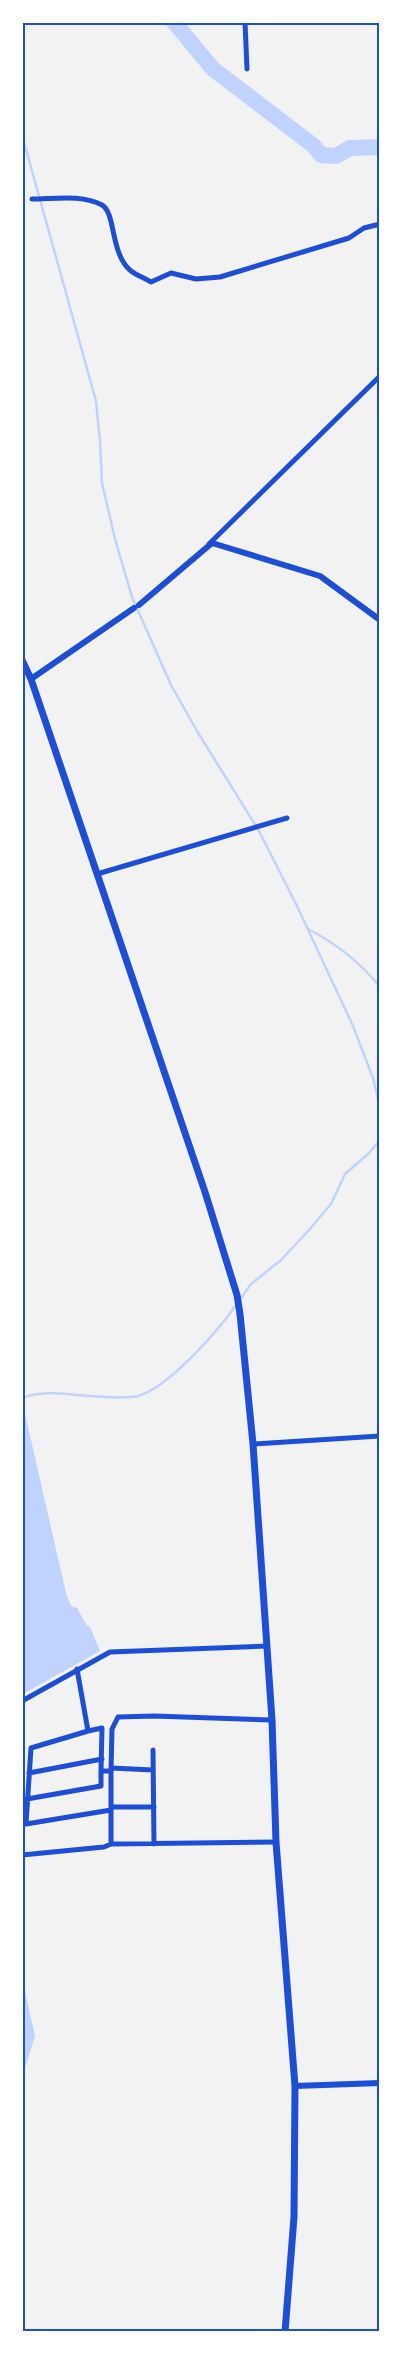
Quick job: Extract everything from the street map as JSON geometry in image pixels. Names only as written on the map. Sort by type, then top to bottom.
[{"type":"main road","points":[[22,660],[31,679],[205,1192],[240,1310],[253,1444],[272,1720],[276,1842],[295,2086],[294,2217],[285,2332]]},
{"type":"street","points":[[245,22],[247,69]]},
{"type":"street","points":[[32,199],[74,199],[102,206],[111,215],[112,234],[117,249],[130,270],[151,282],[171,273],[196,279],[220,277],[349,238],[364,228],[380,224]]},
{"type":"street","points":[[196,557],[380,376]]},
{"type":"street","points":[[31,679],[136,606],[212,543],[320,576],[380,620]]},
{"type":"street","points":[[97,874],[287,818]]},
{"type":"street","points":[[253,1444],[380,1436]]},
{"type":"street","points":[[22,1701],[110,1652],[267,1646]]},
{"type":"street","points":[[77,1669],[88,1731]]},
{"type":"street","points":[[111,1844],[112,1729],[118,1717],[154,1716],[272,1720]]},
{"type":"street","points":[[27,1799],[101,1786],[102,1728],[31,1748],[27,1799],[26,1824],[111,1809],[154,1807]]},
{"type":"street","points":[[153,1750],[154,1844]]},
{"type":"street","points":[[29,1772],[102,1759]]},
{"type":"street","points":[[101,1771],[153,1770]]},
{"type":"street","points":[[22,1855],[104,1847],[111,1844],[276,1842]]},
{"type":"street","points":[[295,2086],[380,2083]]},
{"type":"water","points":[[23,1405],[66,1593],[71,1606],[77,1608],[87,1626],[90,1627],[100,1651],[23,1694]]},
{"type":"water","points":[[22,1977],[35,2036],[23,2075],[22,2075]]},
{"type":"waterway","points":[[174,22],[213,69],[314,146],[321,155],[336,156],[350,148],[380,147]]},
{"type":"waterway","points":[[22,135],[96,401],[102,483],[115,539],[132,597],[171,685],[259,831],[297,906],[353,1026],[373,1078],[380,1107]]},
{"type":"waterway","points":[[308,929],[328,940],[347,954],[380,987]]},
{"type":"waterway","points":[[239,1301],[251,1284],[281,1260],[309,1230],[331,1204],[345,1174],[369,1153],[380,1140]]},
{"type":"waterway","points":[[22,1398],[47,1393],[115,1398],[138,1396],[150,1391],[164,1382],[192,1357],[236,1305]]}]
